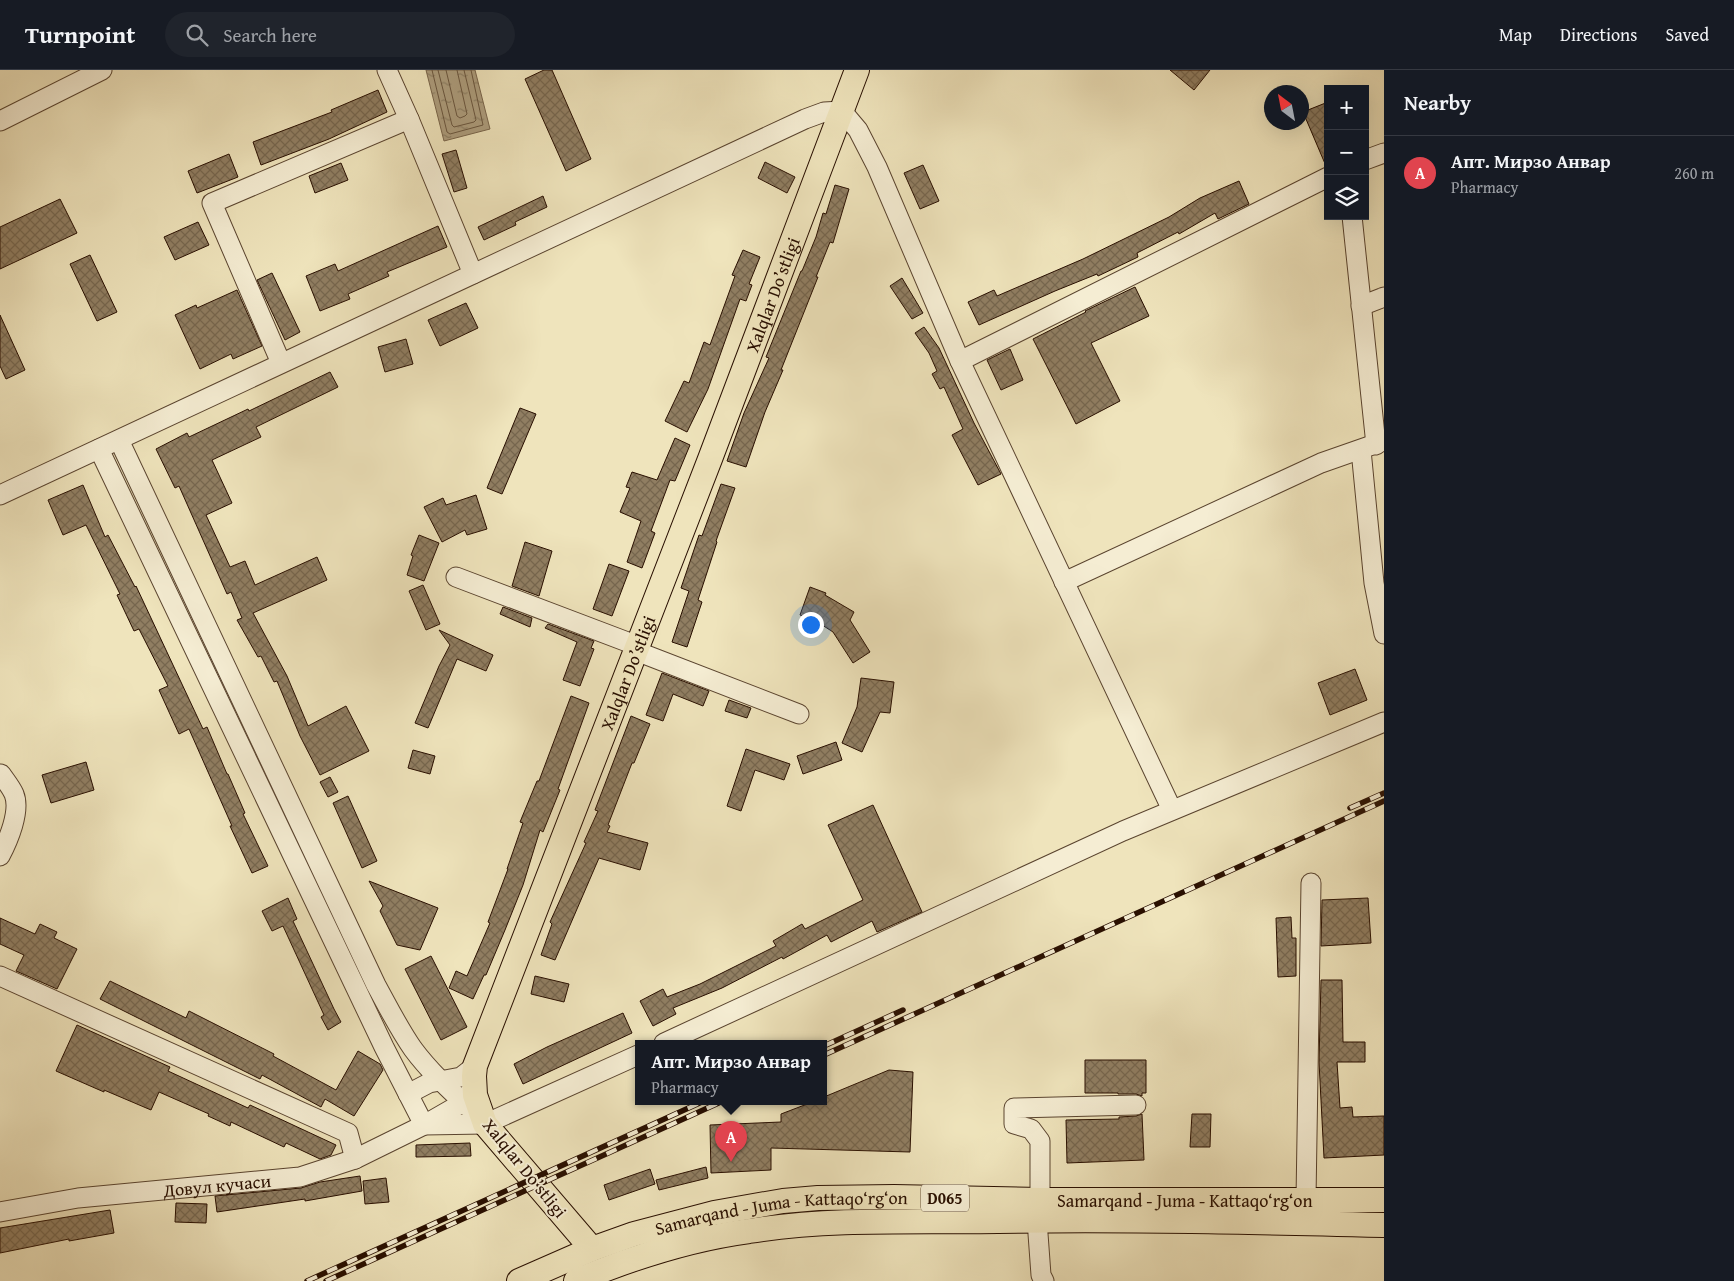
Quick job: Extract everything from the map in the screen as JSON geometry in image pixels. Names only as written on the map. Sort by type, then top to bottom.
[{"type":"main road","name":"Xalqlar Do’stligi","points":[[592,1249],[485,1124],[471,1085],[857,70]]},
{"type":"main road","name":"Samarqand - Juma - Kattaqo‘rg‘on","points":[[519,1281],[592,1249],[634,1234],[714,1213],[818,1198],[894,1197],[1039,1210],[1377,1225]]},
{"type":"main road","name":"Samarqand - Juma - Kattaqo‘rg‘on","points":[[576,1281],[610,1267],[653,1253],[715,1237],[746,1231],[832,1222],[1039,1210],[1306,1199],[1378,1200]]},
{"type":"main road","points":[[1377,1225],[1378,1200]]},
{"type":"street","points":[[0,121],[102,70]]},
{"type":"street","points":[[387,70],[473,274]]},
{"type":"street","points":[[0,495],[806,119],[824,112],[842,111],[858,130],[877,167],[960,361],[1172,810]]},
{"type":"street","points":[[281,363],[212,202],[409,119]]},
{"type":"street","points":[[1369,159],[1384,153]]},
{"type":"street","points":[[960,361],[1324,179]]},
{"type":"street","points":[[1352,220],[1374,445],[1374,583],[1384,634]]},
{"type":"street","points":[[1361,306],[1384,297]]},
{"type":"street","points":[[119,440],[376,985],[399,1028],[413,1049],[442,1081],[471,1085]]},
{"type":"street","points":[[1064,582],[1321,463],[1374,445]]},
{"type":"street","points":[[99,449],[424,1125],[485,1124],[635,1056]]},
{"type":"street","points":[[456,576],[799,714]]},
{"type":"street","points":[[670,1040],[1087,847],[1384,722]]},
{"type":"street","points":[[0,856],[9,838],[17,805],[14,794],[1,774]]},
{"type":"street","points":[[1306,1199],[1311,883]]},
{"type":"street","points":[[0,976],[348,1133],[355,1159]]},
{"type":"street","points":[[408,1094],[429,1083],[461,1077],[471,1085]]},
{"type":"street","name":"Довул кучаси","points":[[0,1212],[78,1198],[300,1176],[355,1159],[424,1125],[471,1085]]},
{"type":"street","points":[[1044,1281],[1041,1275],[1039,1210],[1040,1141],[1031,1129],[1014,1124],[1014,1108],[1136,1105]]},
{"type":"water","points":[[426,70],[475,70],[490,129],[444,141]]},
{"type":"building","points":[[544,70],[552,70],[591,159],[566,171],[525,79]]},
{"type":"building","points":[[1170,70],[1210,70],[1194,90]]},
{"type":"building","points":[[378,90],[387,112],[329,139],[261,165],[253,142],[332,112],[331,110]]},
{"type":"building","points":[[1324,104],[1324,161],[1309,126],[1309,110]]},
{"type":"building","points":[[456,150],[467,188],[454,192],[442,154]]},
{"type":"building","points":[[229,154],[238,177],[197,193],[188,171]]},
{"type":"building","points":[[765,162],[795,177],[787,193],[758,178]]},
{"type":"building","points":[[341,163],[348,180],[315,193],[309,176]]},
{"type":"building","points":[[923,165],[939,201],[920,209],[904,173]]},
{"type":"building","points":[[1239,181],[1249,204],[1218,219],[1215,213],[1179,234],[1178,232],[1137,253],[1138,257],[1098,276],[1097,274],[1055,291],[979,325],[968,302],[994,290],[997,296],[1083,259],[1169,217],[1200,198]]},
{"type":"building","points":[[835,185],[849,189],[833,243],[830,242],[816,277],[818,277],[765,412],[746,467],[727,461],[744,413],[769,358],[766,357],[816,237],[823,213],[826,214]]},
{"type":"building","points":[[543,196],[547,207],[515,222],[516,225],[484,240],[478,227]]},
{"type":"building","points":[[60,199],[77,233],[0,269],[0,227]]},
{"type":"building","points":[[198,222],[209,245],[175,260],[164,237]]},
{"type":"building","points":[[438,226],[447,247],[387,272],[389,276],[348,294],[350,299],[320,311],[306,276],[335,264],[338,271]]},
{"type":"building","points":[[743,250],[760,257],[749,284],[752,285],[746,301],[740,299],[708,389],[687,432],[665,421],[684,381],[689,383],[704,342],[710,345],[735,276],[732,275]]},
{"type":"building","points":[[90,255],[117,312],[97,321],[70,264]]},
{"type":"building","points":[[272,273],[300,332],[285,340],[257,280]]},
{"type":"building","points":[[902,278],[923,313],[912,319],[890,286]]},
{"type":"building","points":[[1135,287],[1149,316],[1091,343],[1120,401],[1076,424],[1033,339]]},
{"type":"building","points":[[237,290],[262,346],[233,359],[231,354],[200,369],[175,315],[196,305],[197,308]]},
{"type":"building","points":[[466,303],[478,328],[440,346],[428,320]]},
{"type":"building","points":[[0,315],[25,370],[6,379],[0,366]]},
{"type":"building","points":[[924,327],[939,348],[974,423],[1001,474],[978,485],[952,435],[963,429],[944,387],[940,389],[932,374],[937,371],[929,353],[915,333]]},
{"type":"building","points":[[406,339],[413,364],[385,372],[378,347]]},
{"type":"building","points":[[1010,349],[1023,380],[1001,390],[987,360]]},
{"type":"building","points":[[330,372],[338,387],[256,427],[261,437],[212,460],[232,503],[206,515],[230,567],[245,561],[255,585],[317,557],[327,580],[253,613],[287,676],[308,726],[346,706],[369,751],[320,775],[300,736],[277,681],[274,682],[261,656],[258,657],[237,620],[242,618],[231,592],[227,594],[179,486],[175,488],[156,449],[187,433],[189,437],[248,409],[249,411]]},
{"type":"building","points":[[520,408],[536,414],[502,494],[487,488]]},
{"type":"building","points":[[675,438],[690,445],[675,481],[670,480],[651,531],[655,533],[642,568],[627,562],[641,521],[620,512],[630,488],[626,487],[632,472],[657,480]]},
{"type":"building","points":[[721,484],[735,488],[698,600],[702,602],[687,647],[672,642],[689,591],[681,588],[699,535],[702,536]]},
{"type":"building","points":[[83,485],[105,537],[108,535],[136,586],[203,729],[207,727],[245,813],[243,814],[268,866],[252,873],[189,729],[179,734],[159,690],[168,686],[139,629],[134,631],[117,595],[120,594],[86,525],[63,535],[48,500]]},
{"type":"building","points":[[476,495],[487,529],[467,535],[465,530],[442,542],[424,507],[443,498],[446,505]]},
{"type":"building","points":[[419,535],[439,543],[424,581],[407,575],[413,556],[411,555]]},
{"type":"building","points":[[525,542],[552,551],[539,596],[512,586]]},
{"type":"building","points":[[609,564],[629,571],[612,616],[593,609]]},
{"type":"building","points":[[423,585],[440,624],[426,630],[409,591]]},
{"type":"building","points":[[810,587],[826,593],[825,595],[854,612],[850,620],[870,652],[853,663],[833,632],[816,621],[800,615]]},
{"type":"building","points":[[503,607],[532,618],[530,627],[500,614]]},
{"type":"building","points":[[548,624],[594,641],[591,648],[594,649],[580,686],[563,680],[577,642],[545,628]]},
{"type":"building","points":[[439,630],[493,655],[486,671],[457,659],[428,728],[415,723],[450,645]]},
{"type":"building","points":[[1355,669],[1367,700],[1330,715],[1318,683]]},
{"type":"building","points":[[662,673],[709,691],[703,706],[673,694],[663,721],[646,715]]},
{"type":"building","points":[[861,678],[894,682],[890,713],[880,712],[862,752],[842,743],[857,707]]},
{"type":"building","points":[[571,696],[589,703],[558,789],[560,790],[543,832],[540,830],[523,885],[486,975],[484,975],[473,999],[449,988],[456,971],[467,976],[490,923],[488,922],[523,823],[520,822],[537,781],[539,781]]},
{"type":"building","points":[[729,700],[751,708],[747,718],[725,711]]},
{"type":"building","points":[[631,716],[650,724],[634,763],[632,763],[607,832],[648,843],[640,870],[599,858],[555,960],[541,955],[552,924],[550,922],[586,843],[584,842],[598,811],[595,810]]},
{"type":"building","points":[[836,742],[842,760],[803,774],[797,756]]},
{"type":"building","points":[[746,749],[790,764],[784,780],[755,770],[741,811],[727,806]]},
{"type":"building","points":[[413,750],[435,756],[430,774],[408,768]]},
{"type":"building","points":[[86,762],[94,790],[51,803],[42,775]]},
{"type":"building","points":[[330,777],[338,792],[328,797],[320,782]]},
{"type":"building","points":[[348,796],[377,861],[362,868],[333,803]]},
{"type":"building","points":[[873,805],[922,912],[877,932],[872,921],[831,942],[827,935],[783,959],[782,957],[722,988],[673,1008],[676,1014],[653,1026],[640,1001],[663,989],[667,997],[700,984],[776,946],[773,941],[802,924],[805,929],[863,900],[828,825]]},
{"type":"building","points":[[369,881],[438,908],[420,950],[397,945],[380,911],[383,906]]},
{"type":"building","points":[[288,898],[297,919],[293,921],[341,1022],[328,1030],[321,1017],[324,1015],[283,926],[272,931],[262,911]]},
{"type":"building","points":[[1368,898],[1371,943],[1321,946],[1322,900]]},
{"type":"building","points":[[1291,917],[1292,938],[1296,938],[1296,976],[1278,977],[1276,918]]},
{"type":"building","points":[[0,918],[35,934],[40,924],[57,932],[54,938],[77,949],[57,989],[16,971],[24,955],[0,944]]},
{"type":"building","points":[[431,956],[467,1027],[441,1040],[405,969]]},
{"type":"building","points":[[535,976],[569,984],[564,1002],[531,994]]},
{"type":"building","points":[[1321,980],[1342,980],[1343,1042],[1365,1042],[1365,1062],[1337,1062],[1340,1108],[1352,1107],[1353,1117],[1384,1116],[1384,1155],[1324,1158],[1319,1062]]},
{"type":"building","points":[[110,981],[186,1018],[189,1011],[274,1054],[273,1056],[336,1090],[358,1051],[380,1064],[383,1070],[354,1116],[325,1099],[321,1107],[262,1075],[260,1079],[100,999]]},
{"type":"building","points":[[623,1013],[632,1033],[523,1084],[514,1064]]},
{"type":"building","points":[[77,1025],[170,1067],[168,1071],[248,1108],[250,1105],[336,1145],[331,1155],[320,1159],[286,1143],[284,1147],[231,1122],[230,1126],[208,1116],[209,1114],[159,1092],[151,1110],[56,1071]]},
{"type":"building","points":[[1085,1060],[1146,1060],[1146,1093],[1142,1093],[1142,1096],[1118,1093],[1085,1093]]},
{"type":"building","points":[[889,1070],[913,1072],[910,1152],[771,1148],[771,1170],[711,1173],[710,1125],[781,1122],[781,1114],[805,1105],[827,1105],[827,1096]]},
{"type":"building","points":[[1142,1114],[1144,1160],[1067,1163],[1066,1120],[1119,1119],[1119,1117]]},
{"type":"building","points":[[1192,1114],[1211,1114],[1210,1147],[1190,1147]]},
{"type":"building","points":[[470,1143],[471,1156],[416,1157],[416,1145]]},
{"type":"building","points":[[706,1167],[708,1178],[659,1190],[656,1180]]},
{"type":"building","points":[[650,1169],[655,1184],[609,1200],[604,1185]]},
{"type":"building","points":[[360,1176],[362,1191],[305,1201],[305,1199],[217,1212],[215,1196],[301,1188],[320,1182]]},
{"type":"building","points":[[386,1178],[389,1202],[365,1204],[363,1181]]},
{"type":"building","points":[[176,1203],[207,1204],[206,1223],[175,1222]]},
{"type":"building","points":[[110,1210],[114,1233],[69,1241],[69,1239],[0,1253],[0,1228]]},
{"type":"railway","points":[[1350,808],[1384,793]]},
{"type":"railway","points":[[827,1054],[1384,801]]},
{"type":"railway","points":[[827,1045],[903,1010]]},
{"type":"railway","points":[[307,1281],[695,1105]]},
{"type":"railway","points":[[326,1281],[714,1105]]},
{"type":"place","name":"Апт. Мирзо Анвар","points":[[731,1162]]}]
